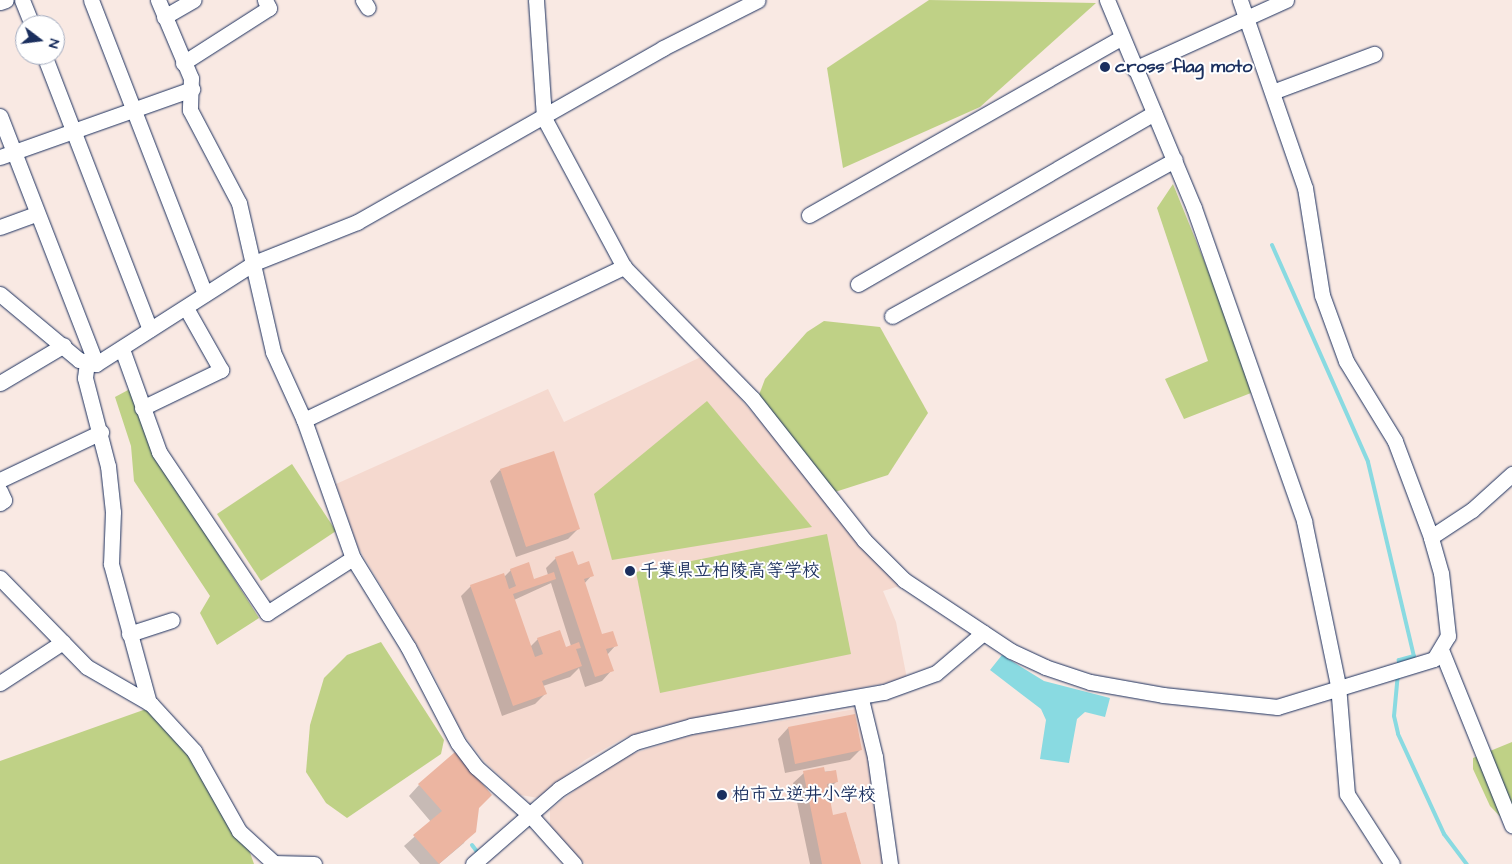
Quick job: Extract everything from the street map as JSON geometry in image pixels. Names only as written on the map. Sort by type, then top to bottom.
[{"type":"street","points":[[0,2],[6,0]]},
{"type":"street","points":[[22,0],[28,15]]},
{"type":"street","points":[[91,0],[205,294]]},
{"type":"street","points":[[158,0],[192,89],[190,110],[239,203],[274,352],[304,420],[352,558],[408,647],[458,743],[476,767],[530,815],[574,864]]},
{"type":"street","points":[[164,17],[193,0]]},
{"type":"street","points":[[183,62],[269,8],[265,0]]},
{"type":"street","points":[[536,0],[544,118],[624,268],[752,398],[878,553],[904,580],[983,632],[1045,667],[1090,682],[1163,695],[1277,707],[1338,685],[1427,661],[1442,652],[1448,636],[1445,604],[1431,537],[1395,441],[1346,361],[1322,295],[1305,188],[1275,91],[1240,0]]},
{"type":"street","points":[[149,704],[111,564],[113,512],[101,432],[85,378],[92,364],[122,349],[254,263],[324,238],[544,118],[656,52],[758,0]]},
{"type":"street","points":[[1106,0],[1134,69],[1175,160],[1304,521],[1338,685],[1347,794],[1392,864]]},
{"type":"street","points":[[1134,69],[1286,0]]},
{"type":"street","points":[[809,215],[1121,38]]},
{"type":"street","points":[[1275,91],[1374,54]]},
{"type":"street","points":[[48,65],[150,329]]},
{"type":"street","points":[[7,155],[132,107],[192,89]]},
{"type":"street","points":[[858,284],[1154,113]]},
{"type":"street","points":[[0,116],[7,155],[36,214],[92,364]]},
{"type":"street","points":[[892,316],[1175,160]]},
{"type":"street","points":[[0,227],[36,214]]},
{"type":"street","points":[[304,420],[624,268]]},
{"type":"street","points":[[0,294],[6,309],[92,364]]},
{"type":"street","points":[[142,408],[221,370],[186,308]]},
{"type":"street","points":[[0,383],[64,345]]},
{"type":"street","points":[[122,349],[159,452],[267,613],[352,558]]},
{"type":"street","points":[[0,480],[101,432]]},
{"type":"street","points":[[1431,537],[1472,510],[1512,474]]},
{"type":"street","points":[[0,491],[4,500],[0,502]]},
{"type":"street","points":[[1,581],[99,676],[149,704],[194,751],[238,831],[274,863],[314,864]]},
{"type":"street","points":[[129,634],[172,620]]},
{"type":"street","points":[[473,864],[588,768],[635,742],[691,726],[861,699],[936,673],[983,632]]},
{"type":"street","points":[[0,683],[63,642]]},
{"type":"street","points":[[1442,652],[1512,825]]},
{"type":"street","points":[[861,699],[875,757],[890,864]]},
{"type":"shaded area","name":"千葉県立柏陵高等学校","points":[[703,356],[903,585],[883,591],[896,622],[907,679],[661,726],[624,738],[585,760],[539,798],[520,795],[484,761],[461,731],[432,671],[358,547],[336,484],[548,389],[564,422]]},
{"type":"shaded area","name":"柏市立逆井小学校","points":[[856,709],[869,754],[886,864],[585,864],[550,828],[550,810],[607,765],[629,755],[692,735]]},
{"type":"green space","points":[[929,0],[1096,3],[980,107],[843,168],[827,68]]},
{"type":"green space","points":[[1173,184],[1233,332],[1251,393],[1184,419],[1165,379],[1208,361],[1157,208]]},
{"type":"green space","points":[[824,321],[880,327],[928,413],[888,475],[835,492],[757,400],[765,379],[807,332]]},
{"type":"green space","points":[[130,389],[156,456],[259,618],[217,645],[200,613],[210,596],[134,481],[131,446],[115,397]]},
{"type":"green space","points":[[707,401],[812,527],[612,560],[594,494]]},
{"type":"green space","points":[[292,464],[336,531],[261,581],[217,514]]},
{"type":"green space","points":[[827,534],[851,654],[660,693],[636,572]]},
{"type":"green space","points":[[381,642],[444,740],[441,754],[347,818],[326,803],[306,772],[310,725],[324,678],[347,655]]},
{"type":"green space","points":[[149,708],[192,754],[247,844],[254,864],[0,864],[0,761]]},
{"type":"green space","points":[[1512,742],[1512,829],[1490,806],[1473,769],[1473,758]]},
{"type":"water","points":[[1002,655],[1044,681],[1110,698],[1105,717],[1085,712],[1077,719],[1069,763],[1040,759],[1046,720],[1041,709],[990,670]]},
{"type":"building","points":[[554,451],[580,529],[526,547],[500,469]]},
{"type":"building","points":[[573,551],[578,565],[589,561],[594,576],[584,579],[602,634],[613,631],[618,646],[606,649],[614,671],[595,677],[555,557]]},
{"type":"building","points":[[529,562],[534,579],[554,572],[556,579],[513,594],[535,657],[543,654],[537,638],[560,630],[566,647],[579,642],[581,648],[576,649],[582,666],[542,681],[547,694],[513,706],[470,585],[504,573],[509,589],[516,586],[510,569]]},
{"type":"building","points":[[855,714],[862,750],[795,764],[788,727]]},
{"type":"building","points":[[455,752],[492,795],[479,808],[476,832],[439,864],[413,835],[442,811],[418,784]]},
{"type":"building","points":[[824,767],[825,772],[836,770],[838,782],[827,784],[833,815],[846,812],[861,864],[822,864],[803,771]]},
{"type":"waterway","points":[[1272,245],[1368,462],[1414,656],[1399,660],[1399,666]]},
{"type":"waterway","points":[[1398,673],[1394,716],[1398,734],[1444,834],[1467,864]]},
{"type":"waterway","points":[[472,845],[478,853]]},
{"type":"place","name":"cross flag moto","points":[[1105,67]]},
{"type":"place","name":"千葉県立柏陵高等学校","points":[[630,571]]},
{"type":"place","name":"柏市立逆井小学校","points":[[722,795]]}]
